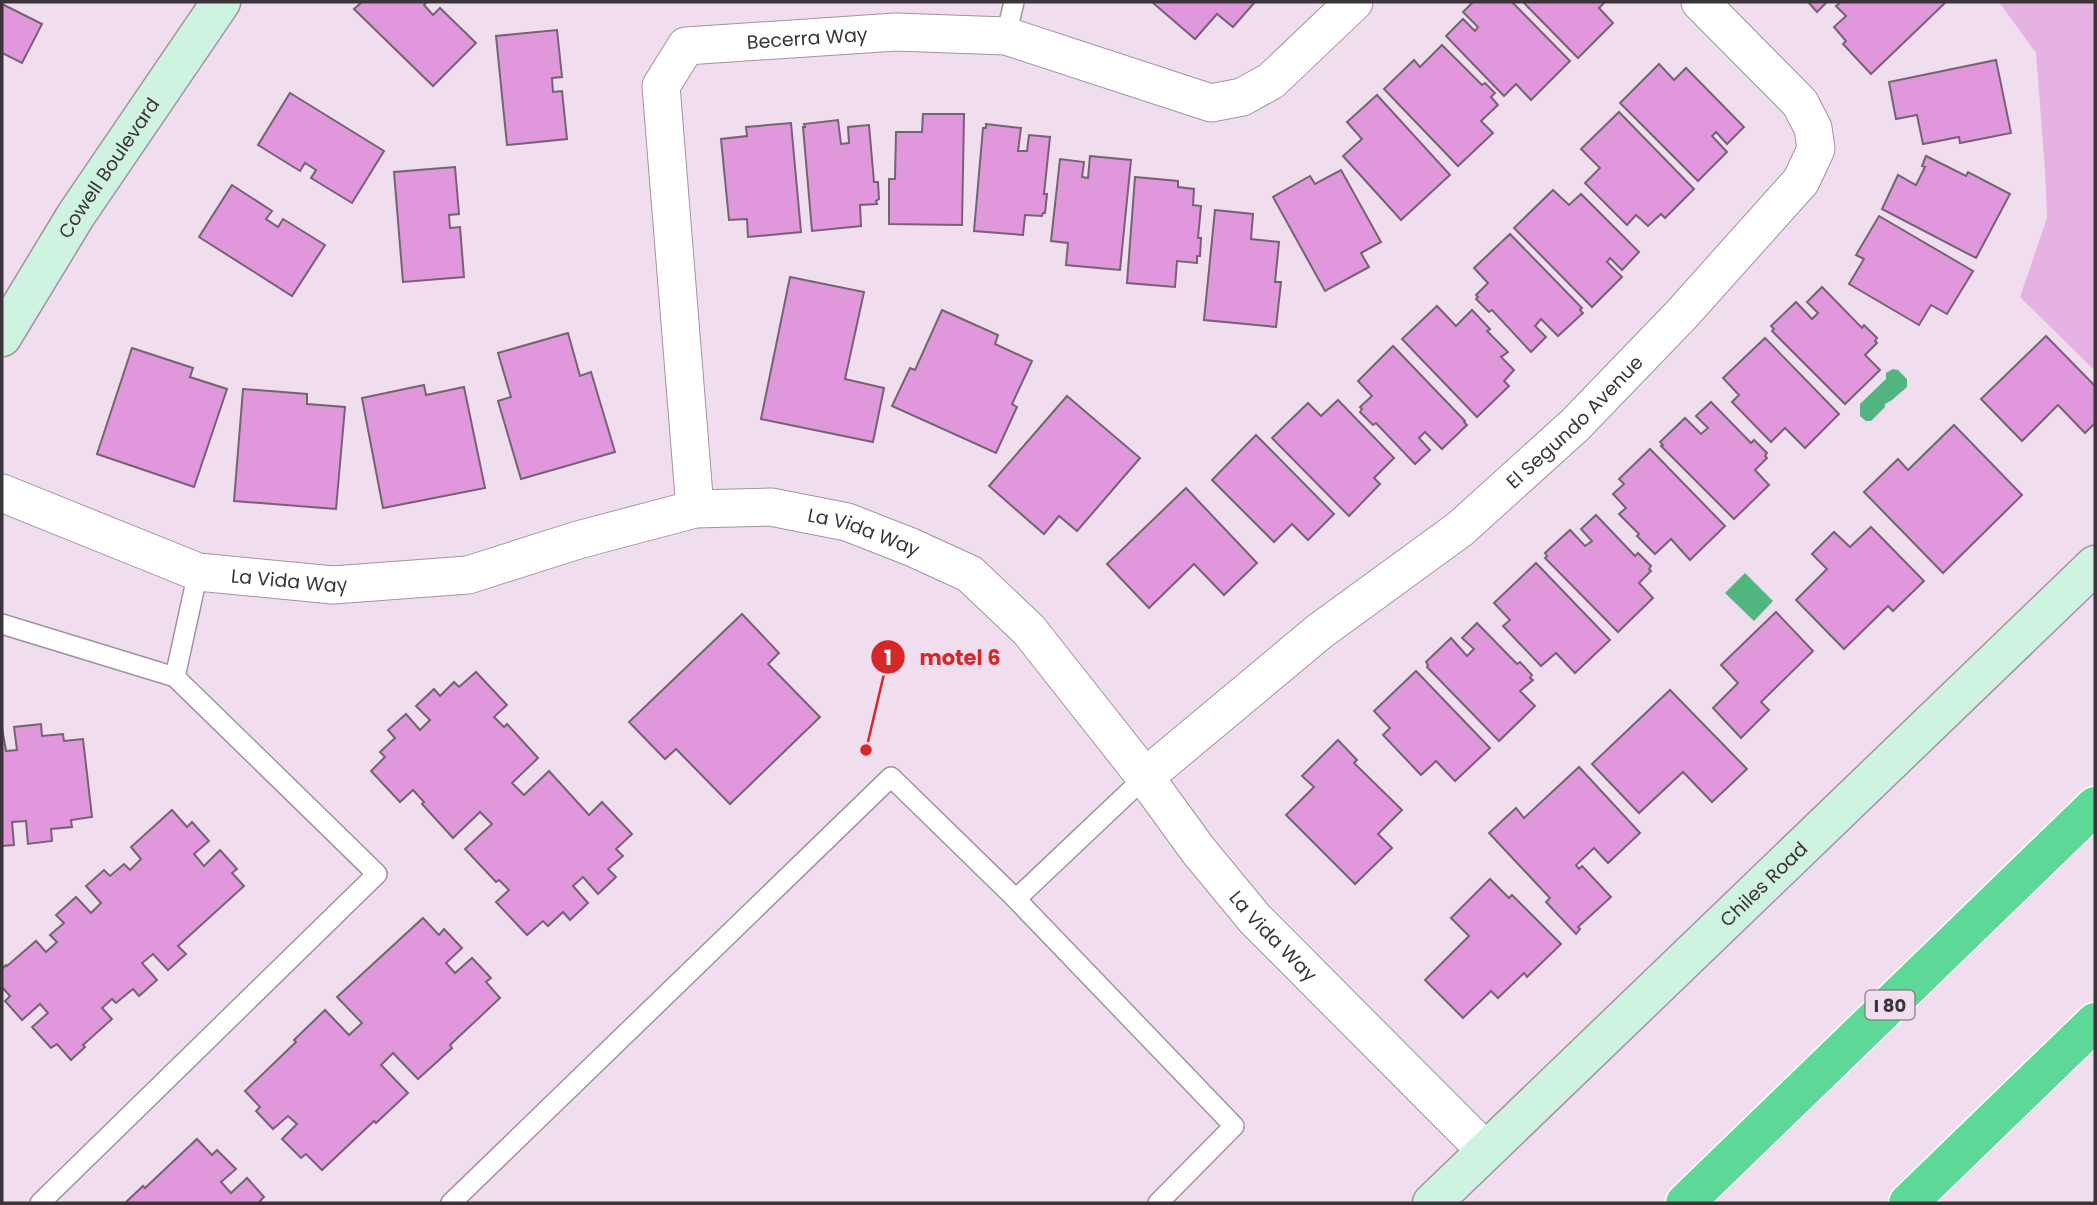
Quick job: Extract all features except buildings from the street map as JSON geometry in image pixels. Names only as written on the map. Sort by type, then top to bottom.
[{"type":"highway","name":"I 80","points":[[1685,1203],[2095,806]]},
{"type":"highway","points":[[1908,1203],[2095,1022]]},
{"type":"street","name":"Cowell Boulevard","points":[[2,337],[76,215],[221,2]]},
{"type":"street","name":"Becerra Way","points":[[695,509],[661,86],[685,46],[896,32],[1010,19],[1211,103],[1242,97],[1271,81],[1354,2]]},
{"type":"street","name":"El Segundo Avenue","points":[[1145,777],[1320,631],[1460,529],[1479,512],[1585,415],[1682,314],[1801,181],[1816,149],[1812,128],[1800,103],[1700,2]]},
{"type":"street","name":"La Vida Way","points":[[2,493],[198,572],[332,586],[468,575],[579,540],[695,509],[771,507],[847,522],[911,547],[970,574],[1029,630],[1145,777],[1198,850],[1255,919],[1486,1151]]},
{"type":"street","name":"Chiles Road","points":[[1432,1203],[2095,565]]},
{"type":"lane","points":[[175,677],[198,572]]},
{"type":"lane","points":[[2,624],[175,677],[377,874],[40,1203]]},
{"type":"lane","points":[[452,1203],[891,777],[1016,899],[1234,1126],[1158,1203]]},
{"type":"lane","points":[[1016,899],[1145,777]]},
{"type":"shaded area","points":[[1999,2],[2095,2],[2095,371],[2020,297],[2047,218],[2045,170],[2036,53]]},
{"type":"shaded area","points":[[1893,369],[1907,379],[1907,387],[1885,404],[1871,421],[1866,421],[1860,416],[1860,404],[1886,379],[1886,373]]},
{"type":"shaded area","points":[[1745,573],[1773,601],[1754,621],[1725,593]]},
{"type":"place","name":"motel 6","points":[[866,750]]}]
